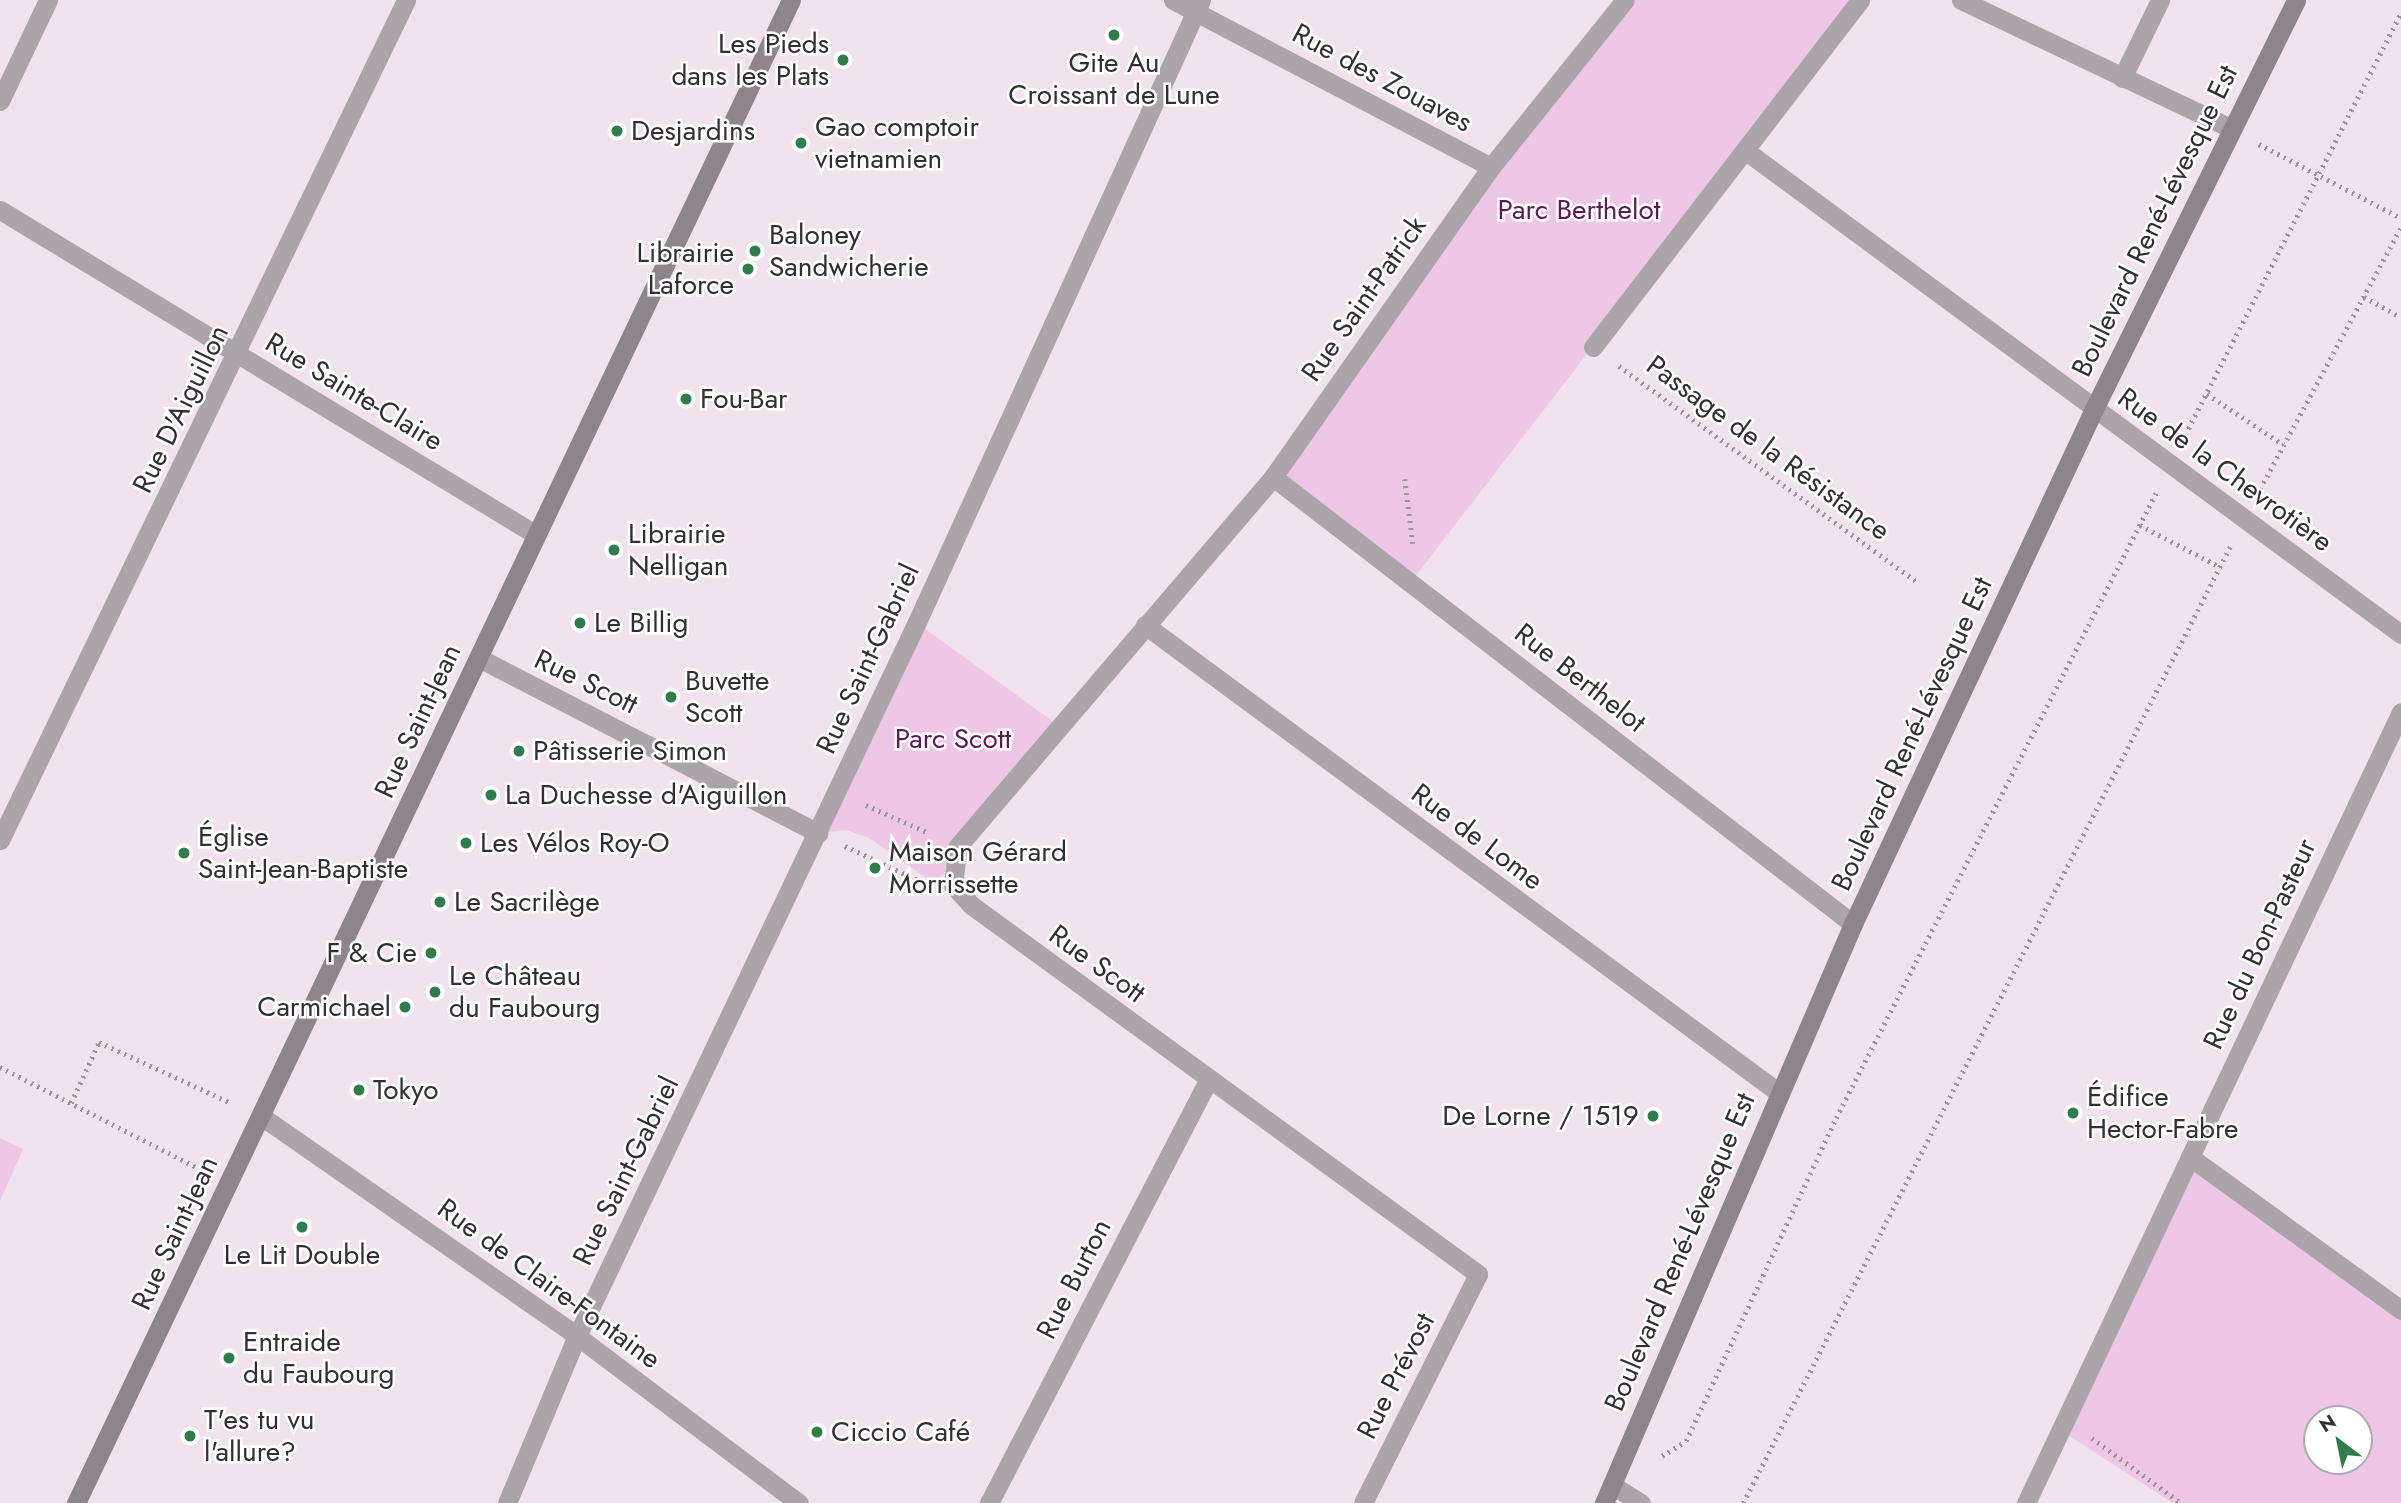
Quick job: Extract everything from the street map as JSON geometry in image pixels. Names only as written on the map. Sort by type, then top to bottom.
[{"type":"main road","name":"Rue Saint-Jean","points":[[76,1503],[791,0]]},
{"type":"main road","name":"Boulevard René-Lévesque Est","points":[[1608,1494],[1778,1091],[1853,925],[2094,408],[2230,128],[2296,0]]},
{"type":"street","points":[[0,101],[48,0]]},
{"type":"street","name":"Rue D'Aiguillon","points":[[0,840],[239,355],[406,0]]},
{"type":"street","name":"Rue des Zouaves","points":[[1173,0],[1198,6],[1491,167]]},
{"type":"street","name":"Rue Saint-Patrick","points":[[1145,625],[1273,477],[1491,167],[1625,0]]},
{"type":"street","points":[[1593,347],[1860,0]]},
{"type":"street","points":[[1961,0],[2230,128]]},
{"type":"street","points":[[2122,78],[2160,0]]},
{"type":"street","name":"Rue Saint-Gabriel","points":[[507,1503],[577,1336],[818,833],[1198,6]]},
{"type":"street","name":"Rue de la Chevrotière","points":[[1746,151],[2401,635]]},
{"type":"street","name":"Rue Sainte-Claire","points":[[0,210],[535,534]]},
{"type":"street","name":"Rue Berthelot","points":[[1273,477],[1853,925]]},
{"type":"street","points":[[958,846],[1145,625]]},
{"type":"street","name":"Rue de Lome","points":[[1145,625],[1778,1091]]},
{"type":"street","name":"Rue Scott","points":[[479,658],[818,833]]},
{"type":"street","name":"Rue du Bon-Pasteur","points":[[2026,1503],[2401,712]]},
{"type":"street","name":"Rue Scott","points":[[958,846],[953,884],[971,905],[1208,1081],[1478,1274]]},
{"type":"street","name":"Rue Burton","points":[[989,1503],[1208,1081]]},
{"type":"street","name":"Rue de Claire-Fontaine","points":[[261,1116],[577,1336],[799,1503]]},
{"type":"street","points":[[2190,1157],[2401,1310]]},
{"type":"street","name":"Rue Prévost","points":[[1363,1503],[1478,1274]]},
{"type":"street","points":[[1608,1494],[1642,1503]]},
{"type":"path","points":[[1608,1494],[1686,1441],[1836,1118],[2401,12]]},
{"type":"path","points":[[2230,128],[2401,218]]},
{"type":"path","points":[[1742,1503],[2220,567],[2401,227]]},
{"type":"path","points":[[2364,297],[2401,317]]},
{"type":"path","name":"Passage de la Résistance","points":[[1593,347],[1919,583]]},
{"type":"path","points":[[2207,394],[2284,445]]},
{"type":"path","points":[[1405,479],[1419,589]]},
{"type":"path","points":[[2140,525],[2220,567]]},
{"type":"path","points":[[837,792],[958,846]]},
{"type":"path","points":[[818,833],[971,905]]},
{"type":"path","points":[[71,1103],[99,1042],[232,1104]]},
{"type":"path","points":[[0,1067],[201,1169]]},
{"type":"path","points":[[2066,1419],[2181,1503]]},
{"type":"green space","name":"Parc Berthelot","points":[[1625,0],[1860,0],[1411,582],[1273,477]]},
{"type":"green space","name":"Parc Scott","points":[[924,628],[1062,728],[935,884],[869,838],[846,830],[818,833]]},
{"type":"green space","points":[[0,1138],[23,1149],[0,1201]]},
{"type":"green space","points":[[2190,1157],[2401,1310],[2401,1503],[2173,1503],[2060,1430]]},
{"type":"place","name":"Gite Au Croissant de Lune","points":[[1114,35]]},
{"type":"place","name":"Les Pieds dans les Plats","points":[[843,60]]},
{"type":"place","name":"Desjardins","points":[[617,131]]},
{"type":"place","name":"Gao comptoir vietnamien","points":[[801,143]]},
{"type":"place","name":"Baloney Sandwicherie","points":[[755,251]]},
{"type":"place","name":"Librairie Laforce","points":[[748,269]]},
{"type":"place","name":"Fou-Bar","points":[[686,399]]},
{"type":"place","name":"Librairie Nelligan","points":[[614,550]]},
{"type":"place","name":"Le Billig","points":[[580,623]]},
{"type":"place","name":"Buvette Scott","points":[[671,697]]},
{"type":"place","name":"Pâtisserie Simon","points":[[519,751]]},
{"type":"place","name":"La Duchesse d'Aiguillon","points":[[491,795]]},
{"type":"place","name":"Les Vélos Roy-O","points":[[466,843]]},
{"type":"place","name":"Église Saint-Jean-Baptiste","points":[[184,853]]},
{"type":"place","name":"Maison Gérard Morrissette","points":[[875,868]]},
{"type":"place","name":"Le Sacrilège","points":[[440,902]]},
{"type":"place","name":"F & Cie","points":[[431,953]]},
{"type":"place","name":"Le Château du Faubourg","points":[[435,992]]},
{"type":"place","name":"Carmichael","points":[[405,1007]]},
{"type":"place","name":"Tokyo","points":[[359,1090]]},
{"type":"place","name":"Édifice Hector-Fabre","points":[[2073,1113]]},
{"type":"place","name":"De Lorne / 1519","points":[[1653,1116]]},
{"type":"place","name":"Le Lit Double","points":[[302,1227]]},
{"type":"place","name":"Entraide du Faubourg","points":[[229,1358]]},
{"type":"place","name":"Ciccio Café","points":[[817,1432]]},
{"type":"place","name":"T'es tu vu l'allure?","points":[[190,1436]]}]
